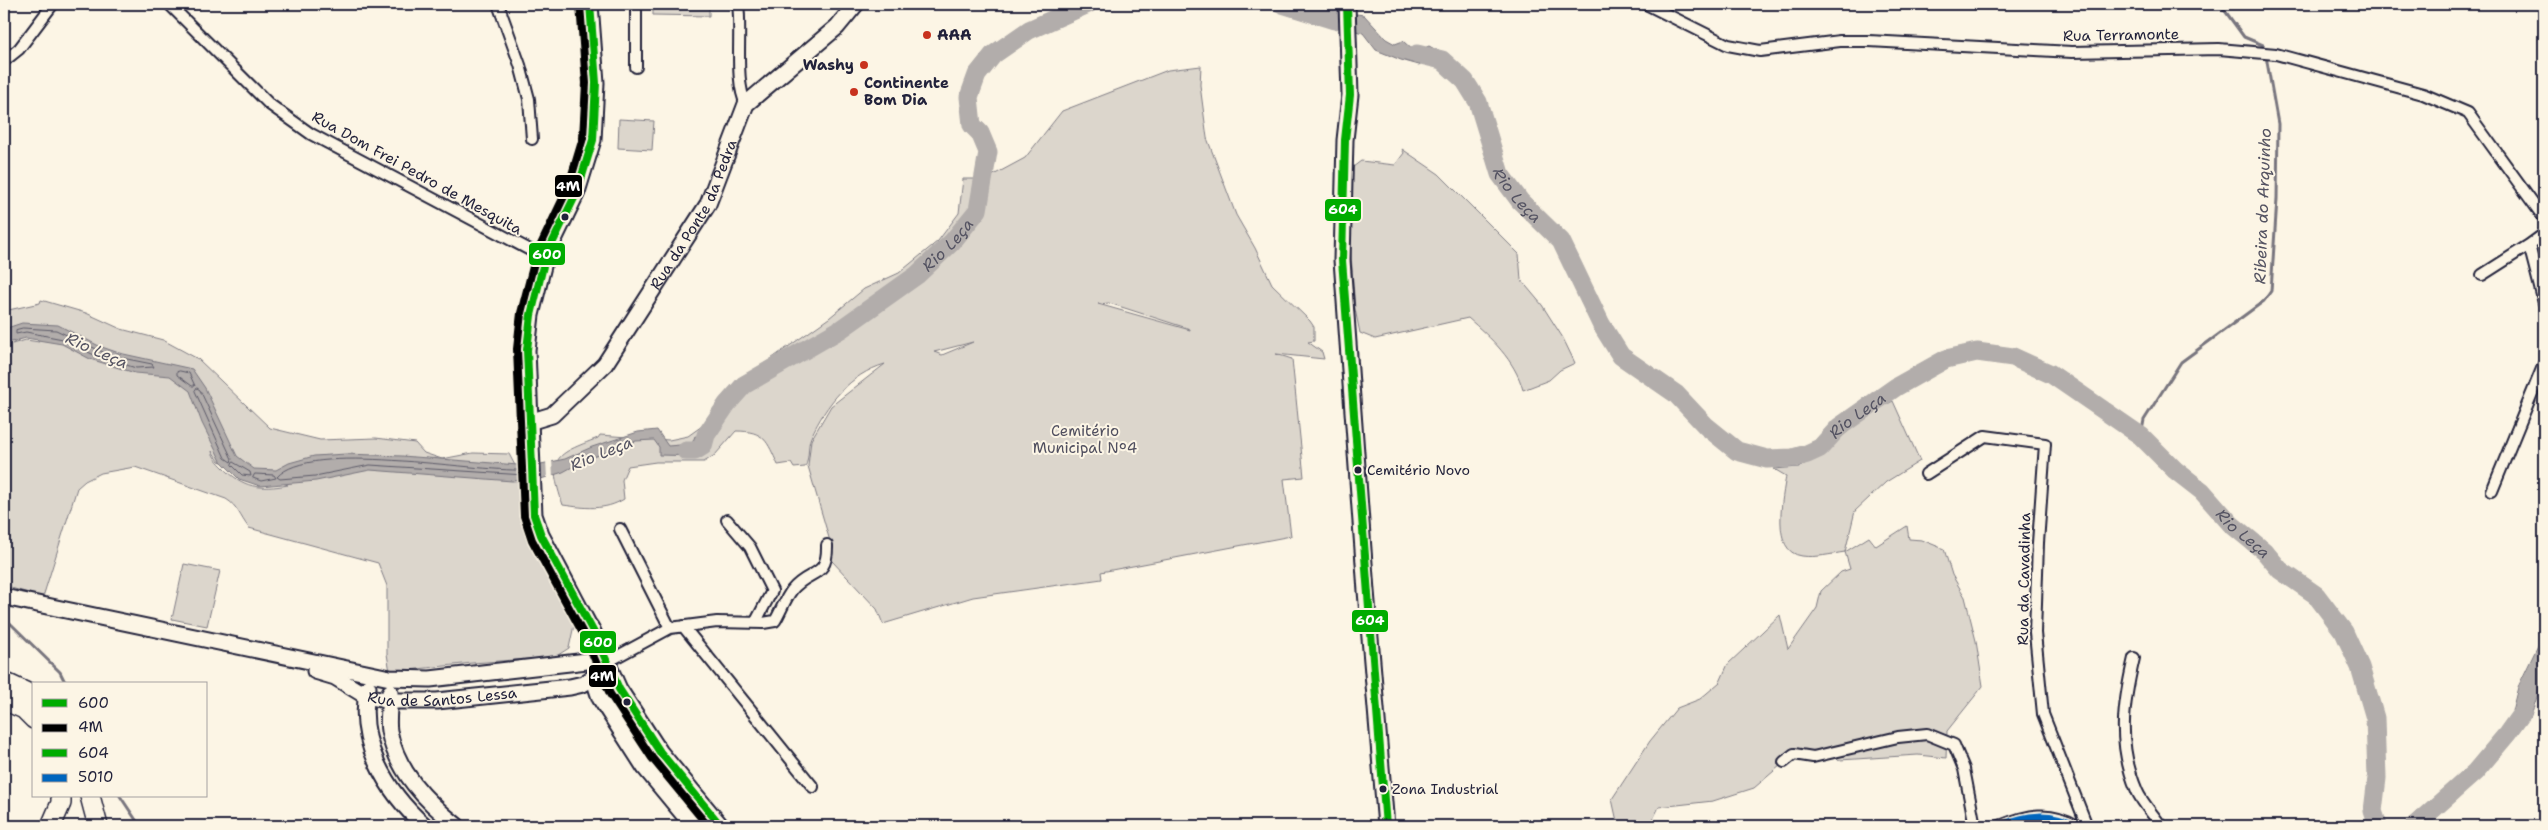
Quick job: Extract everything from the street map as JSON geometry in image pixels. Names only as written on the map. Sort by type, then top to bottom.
[{"type":"highway","points":[[4,682],[32,695]]},
{"type":"highway","points":[[4,700],[24,709],[32,716]]},
{"type":"highway","points":[[51,826],[62,798]]},
{"type":"highway","points":[[91,798],[98,826]]},
{"type":"main road","points":[[590,4],[596,83],[592,140],[577,192],[546,258],[528,331],[529,422],[534,515],[541,535],[588,624],[593,630],[599,662],[711,823]]},
{"type":"main road","name":"Rua da Ponte da Pedra","points":[[529,422],[552,415],[605,364],[708,204],[746,104],[837,27],[856,4]]},
{"type":"main road","points":[[1347,4],[1350,84],[1345,140],[1342,260],[1366,591],[1386,826]]},
{"type":"main road","name":"Rua de Santos Lessa","points":[[4,597],[300,660],[318,662],[373,676],[390,678],[430,679],[599,662]]},
{"type":"main road","name":"Rua de Santos Lessa","points":[[300,660],[311,669],[335,677],[366,696],[390,701],[437,701],[551,689],[583,684],[593,680]]},
{"type":"main road","points":[[599,662],[585,671],[593,680],[600,698],[645,768],[693,826]]},
{"type":"main road","points":[[373,676],[366,696],[364,713],[370,746],[379,771],[409,812],[425,826]]},
{"type":"main road","points":[[390,678],[389,730],[400,763],[411,782],[425,798],[457,826]]},
{"type":"street","points":[[4,61],[19,49],[53,4]]},
{"type":"street","name":"Rua Dom Frei Pedro de Mesquita","points":[[169,4],[269,104],[311,134],[546,258]]},
{"type":"street","points":[[498,4],[520,65],[529,99],[532,139]]},
{"type":"street","points":[[636,4],[636,67]]},
{"type":"street","points":[[738,4],[740,20],[740,84],[746,104]]},
{"type":"street","name":"Rua Terramonte","points":[[1646,4],[1728,45],[1760,51],[1840,41],[1869,41],[2072,52],[2219,48],[2276,54],[2423,94],[2468,113],[2544,218]]},
{"type":"street","points":[[2482,275],[2544,234]]},
{"type":"street","points":[[2529,245],[2544,303]]},
{"type":"street","points":[[2492,491],[2544,364]]},
{"type":"street","name":"Rua da Cavadinha","points":[[1926,474],[1985,436],[2045,439],[2038,543],[2035,633],[2042,706],[2043,714],[2087,826]]},
{"type":"street","points":[[727,520],[750,546],[772,591],[755,623]]},
{"type":"street","points":[[620,530],[670,628]]},
{"type":"street","points":[[599,662],[670,628],[716,622],[755,623],[774,621],[797,584],[824,567],[827,559],[827,545]]},
{"type":"street","points":[[683,626],[813,787]]},
{"type":"street","points":[[2134,658],[2125,695],[2122,720],[2126,756],[2138,792],[2162,826]]},
{"type":"street","points":[[1784,762],[1794,754],[1813,757],[1898,737],[1927,734],[1954,745],[1964,769],[1975,826]]},
{"type":"street","points":[[2000,826],[2027,815],[2037,815],[2052,817],[2077,826]]},
{"type":"green space","points":[[653,4],[709,4],[709,16],[653,15]]},
{"type":"green space","name":"Cemitério Municipal Nº4","points":[[1201,66],[1200,85],[1207,138],[1236,215],[1255,248],[1272,284],[1314,327],[1314,341],[1308,342],[1322,352],[1324,359],[1276,354],[1292,359],[1304,477],[1284,479],[1291,536],[1101,572],[1102,579],[973,597],[883,624],[877,609],[832,561],[829,538],[808,466],[811,440],[831,406],[885,364],[861,375],[840,392],[832,402],[811,437],[805,467],[794,468],[791,463],[778,465],[764,439],[759,435],[746,431],[736,431],[715,455],[704,462],[656,462],[628,466],[622,480],[624,499],[617,503],[595,508],[563,505],[558,489],[555,467],[563,454],[598,438],[600,435],[669,440],[688,436],[725,409],[737,387],[761,366],[829,318],[864,289],[899,273],[938,241],[959,213],[963,179],[986,179],[1025,158],[1062,111],[1168,70]],"holes":[[[1109,303],[1190,329],[1190,330],[1098,304]],[[973,342],[942,355],[934,352]]]},
{"type":"green space","points":[[619,119],[654,121],[652,150],[618,148]]},
{"type":"green space","points":[[1402,149],[1439,174],[1519,254],[1521,280],[1542,305],[1563,338],[1575,363],[1560,370],[1549,380],[1523,390],[1508,359],[1485,333],[1468,318],[1375,339],[1360,333],[1355,309],[1347,200],[1353,167],[1361,161],[1395,165],[1404,153]]},
{"type":"green space","points":[[41,300],[86,313],[121,329],[163,340],[198,359],[270,428],[320,440],[376,438],[415,443],[424,453],[442,459],[473,453],[509,454],[518,471],[519,482],[524,482],[529,532],[555,576],[574,625],[569,648],[555,657],[472,663],[390,672],[387,654],[387,586],[378,563],[249,528],[236,508],[226,499],[135,467],[101,473],[85,481],[77,488],[43,597],[4,586],[4,311],[40,303]],"holes":[[[30,332],[39,342],[26,340],[12,344]],[[212,451],[219,461],[288,485],[260,487],[245,483],[230,474],[215,457]]]},
{"type":"green space","points":[[1893,401],[1920,461],[1886,482],[1855,511],[1845,552],[1824,556],[1802,556],[1792,552],[1786,545],[1782,534],[1781,509],[1786,476],[1774,469],[1799,467],[1821,455],[1867,415]]},
{"type":"green space","points":[[1907,526],[1909,539],[1922,540],[1944,549],[1952,575],[1965,597],[1976,641],[1983,686],[1947,731],[1946,758],[1918,755],[1840,760],[1827,754],[1794,754],[1754,788],[1713,801],[1659,807],[1650,825],[1618,826],[1612,799],[1650,741],[1677,708],[1700,699],[1720,682],[1728,664],[1780,615],[1788,649],[1817,608],[1821,591],[1841,572],[1850,569],[1845,552],[1869,537],[1876,546]]},
{"type":"green space","points":[[184,564],[220,571],[207,626],[172,619]]},
{"type":"water","points":[[1310,8],[1364,15],[1386,39],[1395,44],[1403,41],[1415,52],[1429,46],[1442,53],[1440,62],[1427,59],[1419,65],[1376,50],[1363,33],[1310,19]]},
{"type":"water","points":[[22,323],[58,325],[99,346],[119,353],[192,369],[205,388],[237,456],[254,469],[276,470],[289,463],[314,456],[346,454],[402,456],[518,465],[541,464],[565,459],[592,447],[638,432],[657,430],[668,446],[692,444],[695,436],[712,441],[703,456],[659,455],[659,447],[654,440],[636,441],[585,460],[563,472],[541,479],[512,481],[370,470],[316,481],[260,486],[239,479],[221,461],[202,423],[190,391],[170,376],[135,373],[90,359],[62,344],[26,338],[4,344],[4,329]]},
{"type":"water","points":[[2544,633],[2544,676],[2530,718],[2512,711],[2518,687]]},
{"type":"pier","points":[[552,459],[553,478],[547,479],[546,460]]},
{"type":"waterway","name":"Rio Leça","points":[[686,451],[695,451],[703,446],[706,435],[727,404],[744,385],[841,329],[917,275],[952,242],[978,210],[988,152],[980,133],[972,125],[969,97],[977,75],[993,55],[1029,30],[1088,4]]},
{"type":"waterway","name":"Rio Leça","points":[[1282,4],[1334,20]]},
{"type":"waterway","name":"Ribeira do Arquinho","points":[[2220,4],[2244,37],[2263,45],[2264,50]]},
{"type":"waterway","name":"Rio Leça","points":[[1417,54],[1442,60],[1465,81],[1478,102],[1500,174],[1520,201],[1561,241],[1601,324],[1621,356],[1676,394],[1706,426],[1737,451],[1767,459],[1793,458],[1807,454],[1820,448],[1839,427],[1896,387],[1946,359],[1977,352],[2013,357],[2051,374],[2141,436],[2175,470],[2202,491],[2231,524],[2264,551],[2280,570],[2316,595],[2344,632],[2360,667],[2375,718],[2377,778],[2373,811],[2378,826]]},
{"type":"waterway","name":"Ribeira do Arquinho","points":[[2141,436],[2144,420],[2181,362],[2264,301],[2271,291],[2277,199],[2278,124],[2266,56]]},
{"type":"waterway","points":[[10,623],[60,672],[65,682]]},
{"type":"waterway","name":"Rio Leça","points":[[2414,826],[2475,772],[2507,734],[2522,713],[2528,689],[2544,657]]},
{"type":"waterway","points":[[121,798],[140,826]]},
{"type":"transit line","name":"600","points":[[590,4],[596,83],[593,140],[577,192],[545,258],[531,315],[527,350],[534,515],[541,535],[594,633],[619,689],[660,752],[721,826]]},
{"type":"transit line","name":"604","points":[[1347,4],[1350,95],[1345,140],[1342,260],[1386,826]]},
{"type":"transit line","name":"4M","points":[[580,5],[586,83],[583,138],[568,188],[536,255],[521,313],[517,349],[524,516],[532,540],[585,637],[610,694],[652,758],[708,826]]},
{"type":"transit line","name":"5010","points":[[2000,826],[2029,817],[2048,817],[2077,826]]},
{"type":"place","name":"AAA","points":[[927,35]]},
{"type":"place","name":"Washy","points":[[864,65]]},
{"type":"place","name":"Continente Bom Dia","points":[[854,92]]},
{"type":"place","name":"Cemitério Novo","points":[[1358,470]]},
{"type":"place","name":"Zona Industrial","points":[[1383,789]]}]
